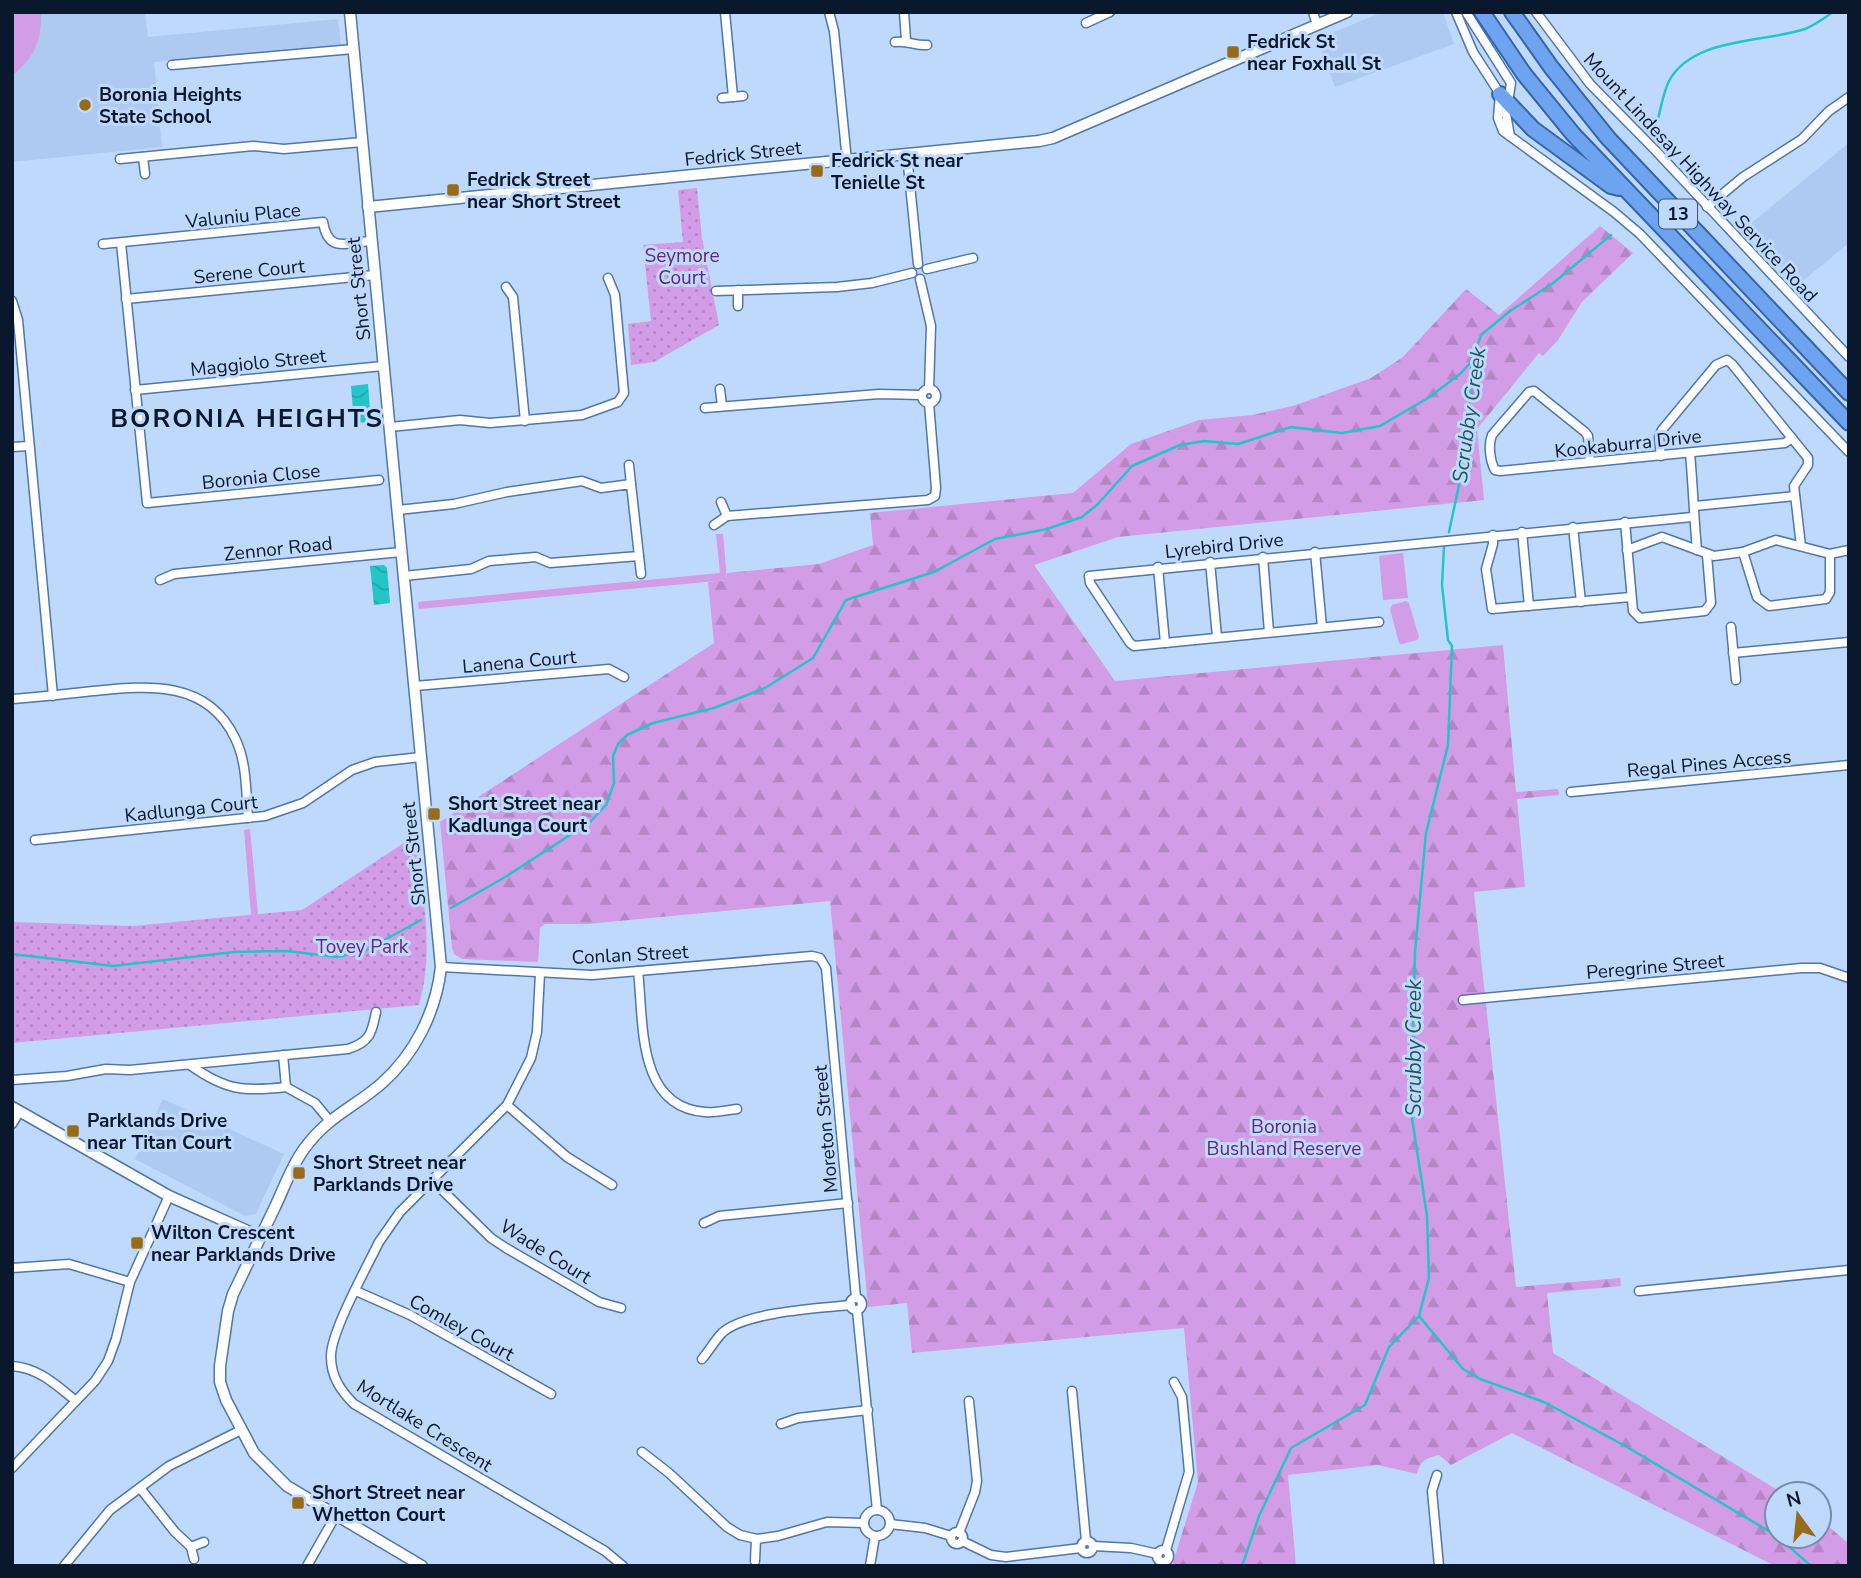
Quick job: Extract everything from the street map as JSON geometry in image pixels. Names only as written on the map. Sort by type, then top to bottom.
[{"type":"highway","name":"13","points":[[1482,12],[1539,94],[1849,423]]},
{"type":"highway","name":"13","points":[[1512,12],[1550,67],[1608,138],[1849,393]]},
{"type":"highway","points":[[1504,98],[1555,146],[1611,186],[1627,190]]},
{"type":"street","name":"Short Street","points":[[350,12],[441,967],[439,986],[425,1025],[400,1065],[380,1085],[329,1120],[302,1151],[233,1294],[228,1311],[220,1382],[226,1400],[254,1453],[287,1486],[422,1566]]},
{"type":"street","points":[[725,12],[733,97]]},
{"type":"street","points":[[829,12],[834,31],[847,161]]},
{"type":"street","points":[[904,12],[906,40]]},
{"type":"street","points":[[1313,12],[1317,25]]},
{"type":"street","name":"Fedrick Street","points":[[368,206],[847,161],[1053,138],[1347,12]]},
{"type":"street","points":[[1456,12],[1473,52],[1504,98],[1510,136],[1640,234],[1849,452]]},
{"type":"street","points":[[1466,12],[1507,75],[1511,87],[1504,98]]},
{"type":"street","name":"Mount Lindesay Highway Service Road","points":[[1536,12],[1590,84],[1656,150],[1849,357]]},
{"type":"street","points":[[1086,23],[1105,13]]},
{"type":"street","points":[[895,42],[906,40],[916,46],[927,45]]},
{"type":"street","points":[[172,65],[353,49]]},
{"type":"street","points":[[722,98],[743,96]]},
{"type":"street","points":[[1707,207],[1743,177],[1802,139],[1829,111],[1849,97]]},
{"type":"street","points":[[120,159],[254,146],[284,149],[362,142]]},
{"type":"street","points":[[907,155],[918,264]]},
{"type":"street","points":[[143,157],[145,174]]},
{"type":"street","name":"Valuniu Place","points":[[103,244],[323,222],[329,242],[371,242]]},
{"type":"street","points":[[121,243],[135,390]]},
{"type":"street","points":[[927,269],[973,258]]},
{"type":"street","points":[[912,273],[918,264],[927,269]]},
{"type":"street","points":[[920,279],[926,276],[927,269]]},
{"type":"street","points":[[912,273],[920,279]]},
{"type":"street","points":[[716,291],[837,287],[872,283],[912,273]]},
{"type":"street","name":"Serene Court","points":[[127,299],[374,275]]},
{"type":"street","points":[[390,428],[460,420],[490,424],[582,415],[618,402],[624,393],[615,295],[608,278]]},
{"type":"street","points":[[705,408],[879,394],[926,392],[935,391],[935,401],[924,401],[926,392],[931,326],[920,279]]},
{"type":"street","points":[[506,287],[513,297],[526,421]]},
{"type":"street","points":[[738,290],[738,306]]},
{"type":"street","points":[[12,301],[18,320],[53,696]]},
{"type":"street","points":[[1661,456],[1659,436],[1662,430],[1716,365],[1727,360],[1804,451],[1808,465],[1794,486],[1801,545]]},
{"type":"street","name":"Maggiolo Street","points":[[135,390],[383,366]]},
{"type":"street","points":[[720,389],[722,406]]},
{"type":"street","name":"Boronia Close","points":[[135,390],[147,503],[379,481]]},
{"type":"street","name":"Kookaburra Drive","points":[[1590,462],[1588,436],[1585,432],[1535,391],[1529,392],[1490,440],[1492,465],[1495,470],[1590,462],[1661,456],[1785,443],[1793,438]]},
{"type":"street","points":[[714,525],[727,516],[928,500],[935,496],[936,488],[929,403]]},
{"type":"street","points":[[12,447],[29,446]]},
{"type":"street","points":[[1690,453],[1695,506],[1692,517],[1697,550]]},
{"type":"street","points":[[629,465],[641,574]]},
{"type":"street","points":[[398,510],[454,504],[562,483],[582,481],[601,488],[631,484]]},
{"type":"street","points":[[1695,506],[1795,496]]},
{"type":"street","points":[[721,502],[727,516]]},
{"type":"street","name":"Lyrebird Drive","points":[[1379,622],[1135,646],[1130,643],[1088,579],[1093,574],[1692,517]]},
{"type":"street","points":[[1625,522],[1633,611],[1640,618],[1705,611],[1711,603],[1707,555]]},
{"type":"street","points":[[1573,527],[1581,602]]},
{"type":"street","points":[[1522,532],[1529,606]]},
{"type":"street","points":[[1493,535],[1486,569],[1490,606],[1496,610],[1632,597]]},
{"type":"street","points":[[1627,550],[1662,537],[1707,555],[1743,552],[1776,540],[1830,554],[1849,550]]},
{"type":"street","name":"Zennor Road","points":[[160,580],[174,574],[401,552]]},
{"type":"street","points":[[1315,552],[1322,627]]},
{"type":"street","points":[[1743,552],[1757,597],[1769,606],[1826,599],[1830,592],[1830,554]]},
{"type":"street","points":[[404,576],[471,569],[489,561],[536,557],[550,563],[639,556]]},
{"type":"street","points":[[1262,557],[1269,632]]},
{"type":"street","points":[[1210,562],[1217,638]]},
{"type":"street","points":[[1158,568],[1165,643]]},
{"type":"street","points":[[1731,627],[1736,680]]},
{"type":"street","points":[[1733,653],[1849,642]]},
{"type":"street","name":"Lanena Court","points":[[415,686],[608,668],[624,677]]},
{"type":"street","points":[[12,699],[139,687],[164,687],[187,693],[222,718],[235,738],[243,762],[248,818]]},
{"type":"street","name":"Kadlunga Court","points":[[36,840],[265,816],[303,803],[352,770],[375,762],[421,757]]},
{"type":"street","name":"Regal Pines Access","points":[[1571,792],[1849,765]]},
{"type":"street","name":"Conlan Street","points":[[441,967],[592,975],[812,956],[820,958]]},
{"type":"street","name":"Moreton Street","points":[[820,958],[825,968],[855,1304],[877,1510]]},
{"type":"street","name":"Peregrine Street","points":[[1463,1000],[1801,968],[1820,968],[1849,978]]},
{"type":"street","points":[[638,971],[648,1062],[654,1080],[666,1097],[685,1109],[707,1112],[737,1109]]},
{"type":"street","name":"Mortlake Crescent","points":[[540,972],[537,1032],[531,1058],[507,1105],[388,1227],[334,1338],[330,1356],[341,1391],[354,1404],[605,1551],[623,1566]]},
{"type":"street","points":[[12,1080],[67,1076],[106,1069],[130,1070],[337,1051],[358,1046],[373,1031],[376,1012]]},
{"type":"street","points":[[283,1055],[286,1087]]},
{"type":"street","points":[[190,1065],[230,1087],[244,1090],[286,1087],[315,1103],[329,1120]]},
{"type":"street","points":[[507,1105],[567,1157],[612,1185]]},
{"type":"street","points":[[12,1124],[16,1109],[169,1196],[261,1237]]},
{"type":"street","name":"Wade Court","points":[[432,1180],[491,1238],[599,1302],[621,1308]]},
{"type":"street","points":[[12,1468],[95,1381],[108,1361],[130,1282],[169,1196]]},
{"type":"street","points":[[704,1223],[719,1216],[848,1203]]},
{"type":"street","points":[[12,1268],[69,1264],[130,1282]]},
{"type":"street","points":[[1639,1291],[1849,1270]]},
{"type":"street","name":"Comley Court","points":[[356,1291],[410,1315],[551,1394]]},
{"type":"street","points":[[702,1359],[723,1332],[745,1321],[788,1312],[855,1304]]},
{"type":"street","points":[[12,1366],[26,1367],[42,1374],[76,1401]]},
{"type":"street","points":[[890,1524],[925,1528],[957,1536],[991,1555],[1006,1558],[1086,1545],[1132,1548],[1161,1558],[1189,1472],[1182,1397],[1174,1382]]},
{"type":"street","points":[[1072,1391],[1086,1545]]},
{"type":"street","points":[[957,1536],[977,1481],[969,1401]]},
{"type":"street","points":[[781,1424],[798,1418],[868,1410]]},
{"type":"street","points":[[64,1566],[110,1510],[169,1466],[241,1430]]},
{"type":"street","points":[[642,1452],[669,1473],[727,1527],[740,1535],[756,1539],[778,1536],[827,1522],[864,1523]]},
{"type":"street","points":[[1437,1475],[1432,1491],[1439,1566]]},
{"type":"street","points":[[140,1488],[175,1532],[191,1547],[194,1559]]},
{"type":"street","points":[[877,1510],[885,1513],[890,1524],[884,1535],[875,1536],[866,1530],[864,1523],[867,1515],[877,1510]]},
{"type":"street","points":[[307,1566],[336,1515]]},
{"type":"street","points":[[870,1566],[875,1536]]},
{"type":"street","points":[[755,1562],[756,1539]]},
{"type":"street","points":[[191,1547],[204,1542]]},
{"type":"shaded area","name":"Boronia Heights State School","points":[[12,12],[145,12],[148,37],[338,19],[341,45],[154,62],[162,147],[12,162]]},
{"type":"shaded area","points":[[1383,12],[1443,12],[1454,44],[1335,87],[1317,39]]},
{"type":"shaded area","points":[[1849,143],[1849,243],[1798,285],[1744,229]]},
{"type":"shaded area","points":[[163,1099],[284,1154],[256,1214],[245,1216],[135,1159]]},
{"type":"green space","points":[[12,12],[41,12],[40,31],[35,48],[26,62],[12,75]]},
{"type":"green space","name":"Seymore Court","points":[[697,188],[702,238],[719,325],[654,362],[631,365],[628,324],[651,321],[643,245],[683,242],[678,190]]},
{"type":"green space","name":"Boronia Bushland Reserve","points":[[1600,226],[1633,253],[1582,302],[1558,340],[1543,356],[1539,353],[1477,429],[1484,500],[1118,537],[1034,565],[1115,681],[1503,645],[1516,792],[1558,789],[1559,795],[1517,799],[1525,887],[1474,892],[1516,1287],[1620,1278],[1621,1286],[1547,1293],[1553,1353],[1763,1481],[1763,1550],[1833,1550],[1833,1530],[1849,1544],[1849,1566],[1775,1566],[1512,1433],[1451,1465],[1439,1455],[1430,1457],[1422,1463],[1417,1474],[1378,1465],[1288,1475],[1296,1566],[1172,1566],[1198,1482],[1184,1328],[912,1353],[907,1303],[868,1307],[830,901],[587,924],[545,924],[540,928],[538,962],[462,959],[454,954],[452,948],[440,822],[714,643],[708,582],[727,580],[727,573],[819,564],[873,545],[870,513],[1073,493],[1131,444],[1199,420],[1253,415],[1296,405],[1371,378],[1403,357],[1466,289],[1499,315]]},
{"type":"green space","points":[[716,534],[723,534],[727,580],[419,609],[418,602],[720,573]]},
{"type":"green space","points":[[1403,553],[1408,598],[1383,600],[1379,556]]},
{"type":"green space","points":[[1406,601],[1409,603],[1419,637],[1402,644],[1399,643],[1390,609],[1392,605]]},
{"type":"green space","points":[[250,829],[258,914],[251,915],[244,830]]},
{"type":"green space","name":"Tovey Park","points":[[416,835],[427,942],[424,984],[419,1005],[12,1043],[12,922],[133,926],[302,910]]},
{"type":"water","points":[[368,384],[371,422],[354,423],[351,386]]},
{"type":"water","points":[[384,565],[387,568],[390,603],[374,605],[370,566]]},
{"type":"waterway","name":"Scrubby Creek","points":[[1657,122],[1669,81],[1680,67],[1694,56],[1730,44],[1805,29],[1833,12]]},
{"type":"waterway","name":"Scrubby Creek","points":[[1449,532],[1465,457],[1472,361],[1481,335],[1510,311],[1552,284],[1611,235]]},
{"type":"waterway","points":[[451,908],[507,876],[590,822],[606,805],[614,783],[613,756],[618,744],[627,735],[653,723],[714,708],[765,688],[813,658],[846,600],[934,572],[995,539],[1047,529],[1082,517],[1097,505],[1132,466],[1180,445],[1204,441],[1238,444],[1291,427],[1342,433],[1380,426],[1428,398],[1460,374],[1472,361]]},
{"type":"waterway","name":"Scrubby Creek","points":[[1242,1566],[1259,1516],[1291,1448],[1365,1405],[1389,1347],[1419,1316],[1429,1278],[1427,1216],[1411,1112],[1415,952],[1426,833],[1448,745],[1452,646],[1448,640],[1442,585],[1444,547]]},
{"type":"waterway","points":[[12,954],[113,966],[234,952],[287,951],[337,957],[364,951],[421,920]]},
{"type":"waterway","points":[[1419,1316],[1463,1369],[1480,1379],[1544,1402],[1627,1447],[1763,1528]]},
{"type":"waterway","points":[[1793,1550],[1811,1566]]},
{"type":"place","name":"Fedrick St near Foxhall St","points":[[1233,52]]},
{"type":"place","name":"Boronia Heights State School","points":[[85,105]]},
{"type":"place","name":"Fedrick St near Tenielle St","points":[[817,171]]},
{"type":"place","name":"Fedrick Street near Short Street","points":[[453,190]]},
{"type":"place","name":"Short Street near Kadlunga Court","points":[[434,814]]},
{"type":"place","name":"Parklands Drive near Titan Court","points":[[73,1131]]},
{"type":"place","name":"Short Street near Parklands Drive","points":[[299,1173]]},
{"type":"place","name":"Wilton Crescent near Parklands Drive","points":[[137,1243]]},
{"type":"place","name":"Short Street near Whetton Court","points":[[298,1503]]},
{"type":"district","name":"BORONIA HEIGHTS","points":[[247,418]]}]
